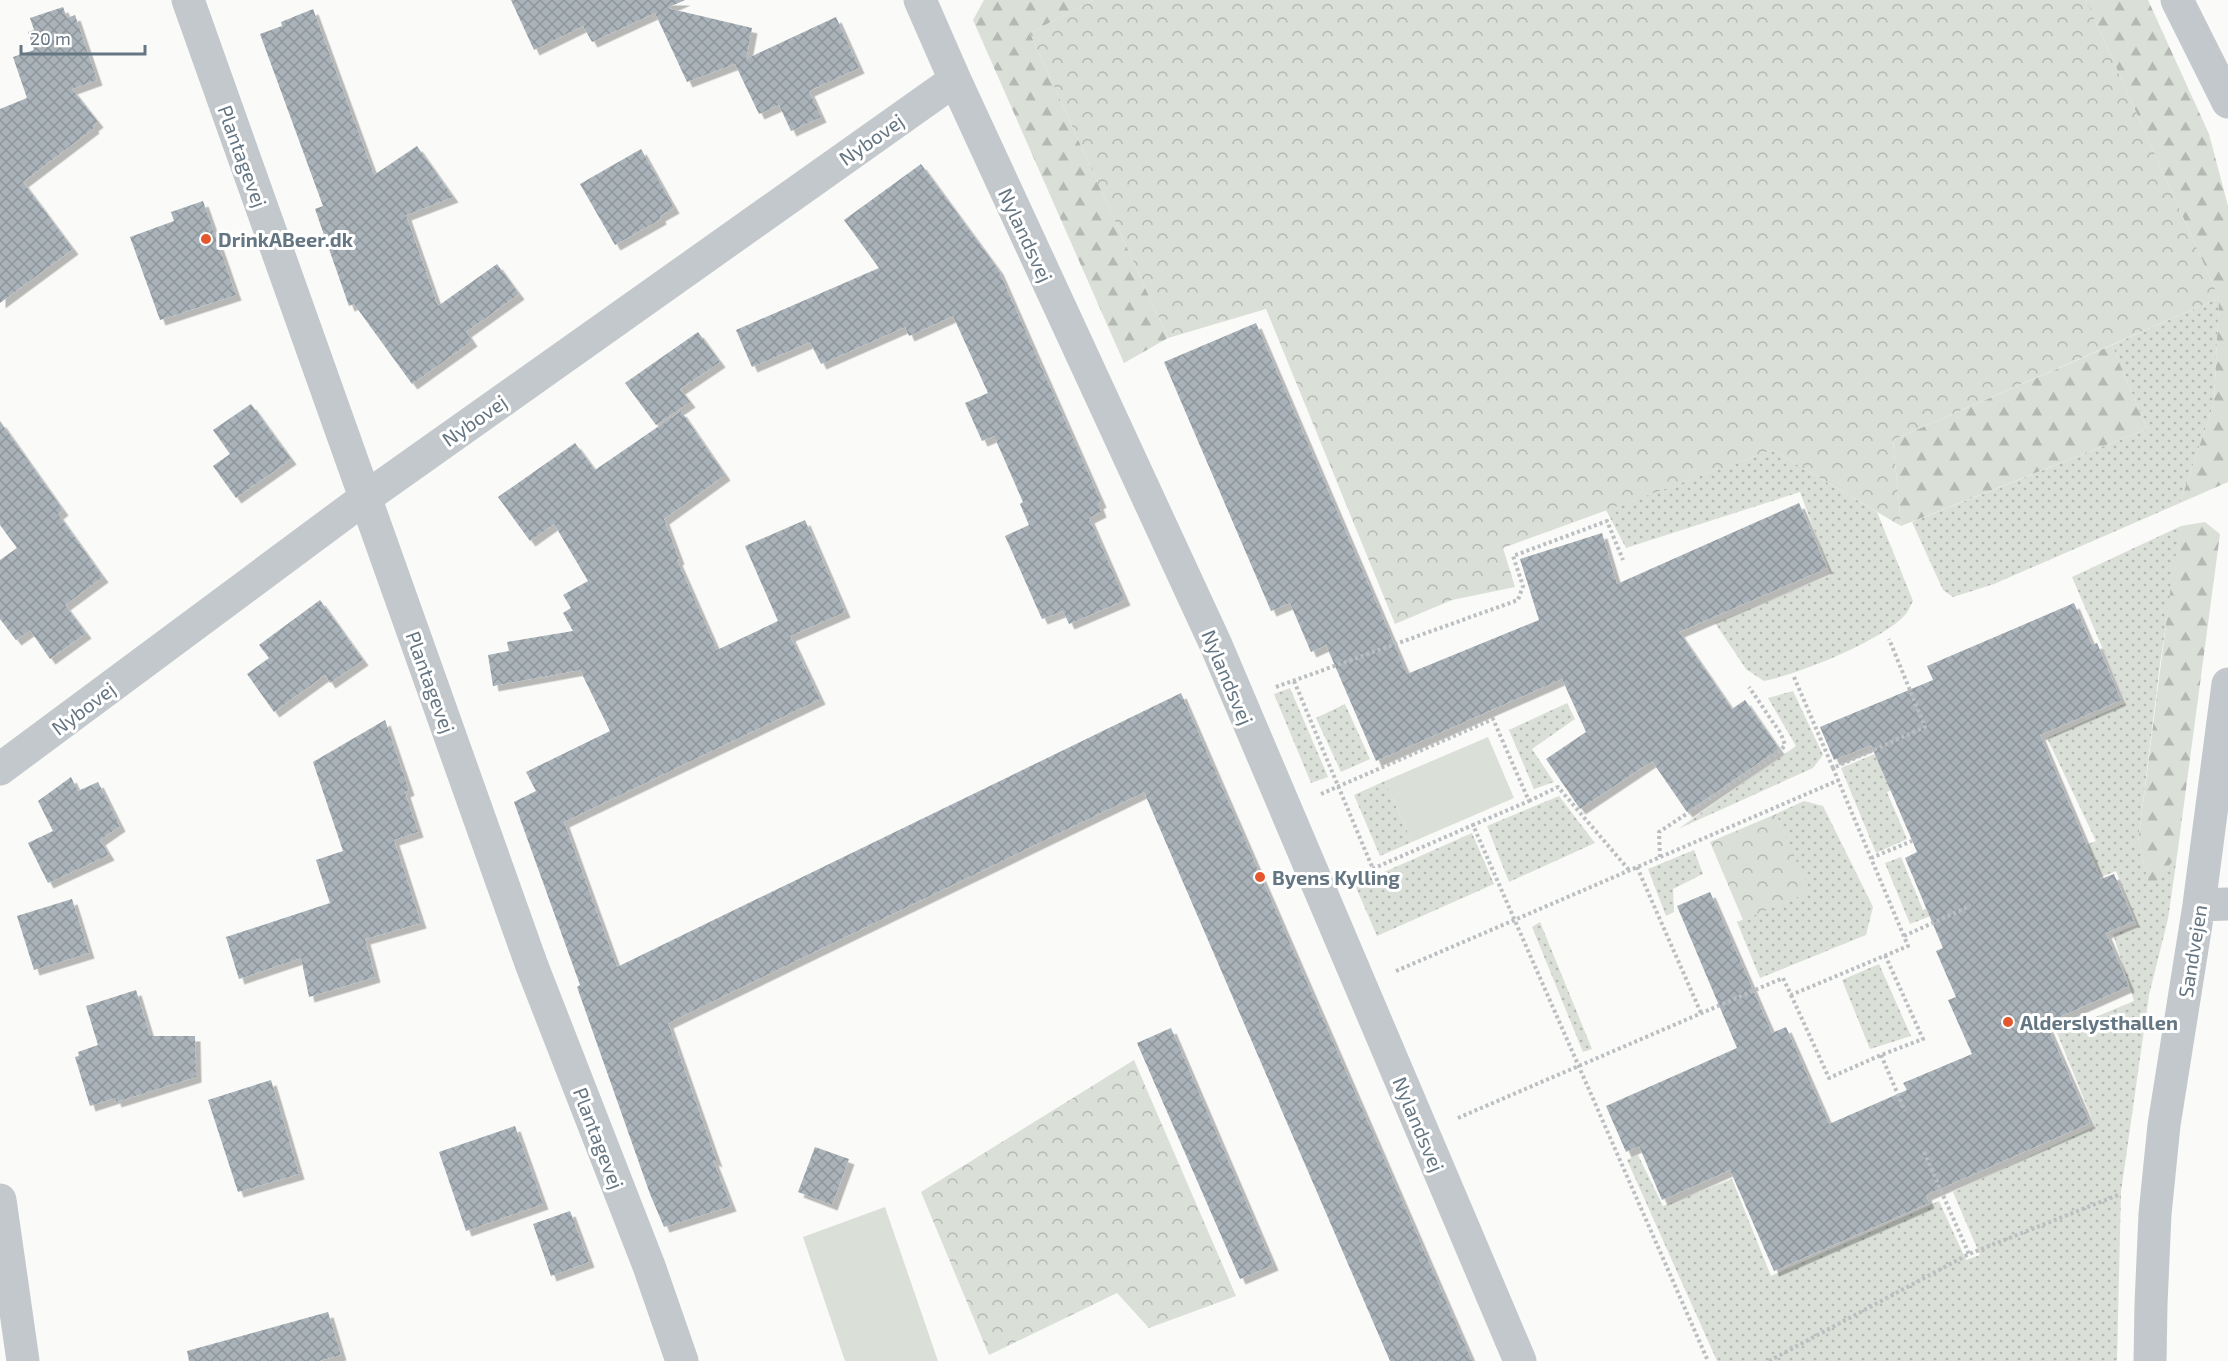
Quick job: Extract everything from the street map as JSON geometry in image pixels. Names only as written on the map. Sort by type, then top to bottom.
[{"type":"street","name":"Plantagevej","points":[[188,0],[532,966],[649,1266],[682,1361]]},
{"type":"street","points":[[2177,0],[2228,102]]},
{"type":"street","name":"Nylandsvej","points":[[931,3],[955,80],[1206,624],[1520,1361]]},
{"type":"street","name":"Nybovej","points":[[0,769],[365,498],[955,80]]},
{"type":"street","name":"Sandvejen","points":[[2150,1361],[2151,1304],[2164,1125],[2214,905],[2228,684]]},
{"type":"street","points":[[0,1200],[23,1361]]},
{"type":"path","points":[[1239,700],[1518,600],[1523,586],[1513,556],[1607,521],[1623,560]]},
{"type":"path","points":[[1833,768],[1925,727],[1889,639]]},
{"type":"path","points":[[1791,995],[1908,946],[1794,677]]},
{"type":"path","points":[[1294,681],[1373,868]]},
{"type":"path","points":[[1660,857],[1659,832],[1778,754],[1785,745],[1781,734],[1749,687]]},
{"type":"path","points":[[1285,810],[1492,719],[1529,801]]},
{"type":"path","points":[[1361,987],[1839,780]]},
{"type":"path","points":[[1320,892],[1558,787],[1629,870]]},
{"type":"path","points":[[1473,825],[1708,1361]]},
{"type":"path","points":[[1871,858],[1912,841]]},
{"type":"path","points":[[1637,867],[1701,1013]]},
{"type":"path","points":[[1904,936],[1970,906]]},
{"type":"path","points":[[1423,1133],[1783,978],[1829,1078],[1923,1039],[1885,955]]},
{"type":"path","points":[[1881,1055],[1905,1111]]},
{"type":"path","points":[[1924,1152],[1969,1254]]},
{"type":"path","points":[[1769,1361],[1969,1254],[2125,1192],[2159,1183]]},
{"type":"green space","points":[[984,0],[1093,0],[1030,33],[1168,338],[1124,363],[973,20]]},
{"type":"green space","points":[[1093,0],[2086,0],[2219,298],[1893,440],[1901,526],[1772,450],[1503,548],[1515,587],[1452,600],[1395,624],[1266,309],[1168,338],[1030,33]]},
{"type":"green space","points":[[2086,0],[2148,0],[2209,134],[2228,206],[2228,482],[2180,503],[2214,403],[2219,298]]},
{"type":"green space","points":[[2219,298],[2214,403],[2180,503],[1994,584],[1953,597],[1943,590],[1912,522],[2147,429],[2112,345]]},
{"type":"green space","points":[[2112,345],[2147,429],[1901,526],[1893,440]]},
{"type":"green space","points":[[1772,450],[1877,512],[1913,601],[1905,615],[1876,637],[1797,672],[1764,681],[1746,669],[1715,623],[1831,575],[1800,492],[1626,548],[1606,510]]},
{"type":"green space","points":[[2205,522],[2220,534],[2177,856],[2150,889],[2138,842],[2173,570],[2181,526]]},
{"type":"green space","points":[[2181,526],[2160,664],[2138,842],[2150,888],[2177,856],[2168,919],[2149,995],[2121,1192],[2117,1361],[1717,1361],[1627,1160],[1638,1155],[1663,1206],[1732,1179],[1771,1276],[1939,1201],[1966,1260],[1980,1255],[1953,1192],[2095,1126],[2057,1033],[2134,1001],[2113,934],[2137,925],[2116,871],[2007,915],[1991,883],[2096,841],[2047,738],[2126,703],[2072,577]]},
{"type":"green space","points":[[1290,688],[1328,777],[1311,783],[1274,694]]},
{"type":"green space","points":[[1793,691],[1823,755],[1813,768],[1678,829],[1796,746],[1768,698]]},
{"type":"green space","points":[[1567,703],[1575,719],[1532,749],[1554,782],[1534,789],[1509,730]]},
{"type":"green space","points":[[1345,704],[1370,759],[1341,772],[1316,718]]},
{"type":"green space","points":[[1488,737],[1514,798],[1412,842],[1385,781]]},
{"type":"green space","points":[[1915,737],[1930,774],[1887,792],[1907,839],[1876,853],[1841,768]]},
{"type":"green space","points":[[1385,781],[1412,842],[1380,856],[1354,795]]},
{"type":"green space","points":[[1559,796],[1595,843],[1509,882],[1487,826]]},
{"type":"green space","points":[[1804,801],[1823,806],[1873,907],[1866,935],[1760,978],[1737,922],[1809,892],[1776,814]]},
{"type":"green space","points":[[1776,814],[1810,892],[1743,920],[1710,842]]},
{"type":"green space","points":[[1472,833],[1494,884],[1377,936],[1355,885]]},
{"type":"green space","points":[[1694,850],[1703,874],[1673,889],[1674,912],[1666,916],[1648,869]]},
{"type":"green space","points":[[1901,857],[1923,910],[1959,893],[1964,903],[1910,924],[1885,863]]},
{"type":"green space","points":[[1540,922],[1592,1049],[1583,1052],[1532,927]]},
{"type":"green space","points":[[1879,964],[1911,1036],[1870,1049],[1842,980]]},
{"type":"green space","points":[[1134,1060],[1236,1296],[1149,1328],[1117,1293],[989,1355],[921,1192]]},
{"type":"green space","points":[[885,1207],[938,1361],[845,1361],[803,1237]]},
{"type":"building","points":[[511,0],[685,0],[667,8],[752,28],[746,59],[836,17],[859,68],[809,91],[821,117],[791,131],[779,105],[759,114],[735,64],[737,63],[687,82],[655,13],[592,42],[583,26],[534,50]]},
{"type":"building","points":[[63,7],[67,18],[75,15],[97,80],[72,89],[98,122],[93,126],[94,128],[23,182],[73,249],[0,303],[0,109],[27,98],[13,57],[34,50],[28,32],[34,30],[30,18]]},
{"type":"building","points":[[313,9],[374,175],[417,146],[453,197],[406,215],[438,306],[497,264],[519,294],[466,332],[472,341],[412,384],[354,304],[349,306],[315,209],[323,206],[260,34],[282,26],[281,22]]},
{"type":"building","points":[[641,149],[674,208],[660,216],[661,219],[615,245],[580,184]]},
{"type":"building","points":[[921,164],[998,269],[1101,502],[1098,504],[1101,512],[1089,518],[1125,600],[1069,624],[1063,611],[1042,619],[1005,536],[1029,525],[1020,504],[1023,502],[994,436],[982,441],[965,403],[988,393],[953,316],[909,336],[905,327],[821,364],[810,342],[752,367],[736,330],[879,268],[844,220]]},
{"type":"building","points":[[203,201],[236,295],[160,320],[130,237],[174,221],[171,212]]},
{"type":"building","points":[[1256,323],[1407,674],[1539,620],[1520,559],[1602,533],[1617,584],[1799,503],[1827,568],[1679,632],[1732,709],[1745,700],[1779,749],[1687,812],[1652,761],[1580,809],[1546,759],[1586,732],[1562,679],[1376,761],[1326,645],[1311,652],[1290,603],[1271,611],[1164,362]]},
{"type":"building","points":[[698,332],[720,362],[680,389],[690,402],[656,425],[625,383]]},
{"type":"building","points":[[251,404],[291,459],[236,498],[213,466],[230,454],[213,430]]},
{"type":"building","points":[[681,411],[725,475],[664,519],[679,559],[677,560],[717,650],[778,621],[745,546],[805,520],[845,612],[790,636],[820,699],[564,822],[617,967],[1181,693],[1472,1361],[1390,1361],[1144,792],[668,1023],[717,1162],[713,1160],[731,1206],[664,1227],[650,1194],[577,987],[580,985],[514,802],[536,791],[526,772],[610,731],[580,670],[493,686],[488,655],[509,651],[507,642],[573,631],[563,613],[571,608],[563,595],[588,581],[554,524],[530,541],[498,497],[575,443],[595,470]]},
{"type":"building","points":[[0,421],[63,510],[58,514],[103,577],[65,605],[86,633],[50,659],[30,630],[16,640],[0,619],[0,560],[17,548],[0,525]]},
{"type":"building","points":[[320,600],[363,660],[330,683],[325,675],[274,712],[247,674],[269,658],[259,645]]},
{"type":"building","points":[[2074,603],[2092,645],[2097,643],[2121,700],[2040,735],[2101,879],[2114,874],[2134,921],[2106,933],[2129,986],[2046,1023],[2090,1123],[1926,1195],[1929,1203],[1774,1271],[1730,1170],[1662,1200],[1639,1146],[1626,1152],[1606,1106],[1737,1048],[1677,906],[1710,892],[1772,1033],[1786,1027],[1829,1124],[1907,1090],[1903,1083],[1972,1054],[1948,1000],[1956,997],[1936,951],[1943,948],[1905,858],[1917,852],[1871,745],[1834,760],[1820,727],[1933,680],[1927,666]]},
{"type":"building","points":[[385,720],[409,790],[405,792],[418,832],[394,840],[421,923],[365,939],[375,977],[309,997],[301,958],[239,979],[226,937],[330,903],[316,860],[343,851],[313,762]]},
{"type":"building","points":[[71,777],[78,791],[98,782],[120,826],[100,840],[109,855],[48,883],[28,843],[53,831],[38,801]]},
{"type":"building","points":[[72,899],[89,953],[34,970],[17,916]]},
{"type":"building","points":[[136,990],[150,1036],[195,1036],[196,1077],[116,1102],[115,1098],[90,1106],[75,1057],[79,1056],[78,1052],[98,1045],[86,1006]]},
{"type":"building","points":[[1171,1028],[1273,1265],[1240,1279],[1137,1043]]},
{"type":"building","points":[[271,1080],[299,1174],[238,1192],[208,1100]]},
{"type":"building","points":[[515,1126],[543,1204],[466,1231],[439,1152]]},
{"type":"building","points":[[815,1147],[849,1159],[832,1205],[798,1192]]},
{"type":"building","points":[[570,1211],[589,1262],[551,1276],[533,1224]]},
{"type":"building","points":[[328,1312],[341,1355],[319,1361],[189,1361],[187,1351]]},
{"type":"place","name":"DrinkABeer.dk","points":[[206,239]]},
{"type":"place","name":"Byens Kylling","points":[[1260,877]]},
{"type":"place","name":"Alderslysthallen","points":[[2008,1022]]}]
